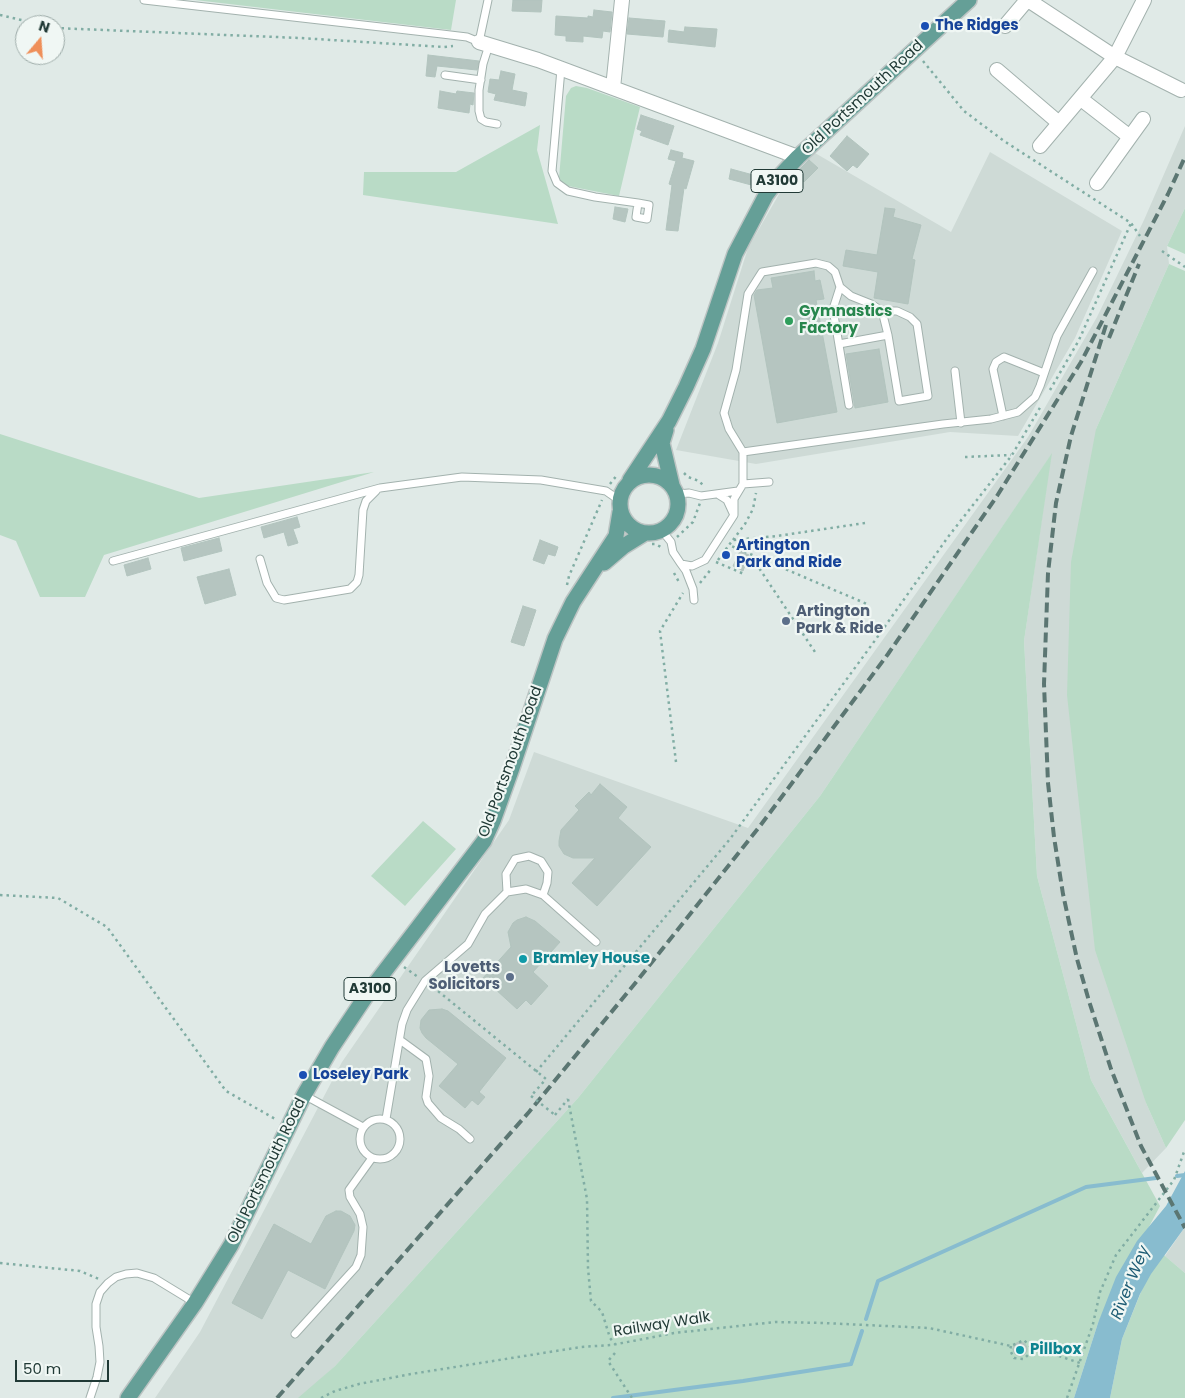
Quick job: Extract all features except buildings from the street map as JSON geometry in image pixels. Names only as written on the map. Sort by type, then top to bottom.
[{"type":"main road","name":"Old Portsmouth Road","points":[[630,480],[668,421],[703,349],[735,254],[766,195],[781,175],[798,158],[969,0]]},
{"type":"main road","name":"Old Portsmouth Road","points":[[668,421],[662,443],[675,490]]},
{"type":"main road","points":[[652,474],[663,478],[675,490],[678,507],[675,518],[667,527],[651,533],[634,530],[625,522],[620,506],[623,489],[630,480],[641,475],[652,474]]},
{"type":"main road","name":"Old Portsmouth Road","points":[[128,1398],[195,1303],[231,1245],[304,1095],[332,1047],[393,959],[484,841],[512,768],[556,639],[573,602],[616,536],[620,506]]},
{"type":"main road","name":"Old Portsmouth Road","points":[[592,574],[624,546],[651,533]]},
{"type":"street","points":[[613,88],[622,0]]},
{"type":"street","points":[[1005,26],[1028,0],[1115,57],[1181,90]]},
{"type":"street","points":[[1040,146],[1115,57],[1144,0]]},
{"type":"street","points":[[484,43],[538,60],[798,158]]},
{"type":"street","points":[[997,70],[1059,123]]},
{"type":"street","points":[[1081,99],[1130,137]]},
{"type":"street","points":[[1097,183],[1143,118]]},
{"type":"lane","points":[[144,0],[467,37],[484,43]]},
{"type":"lane","points":[[488,0],[479,111],[482,119],[496,124]]},
{"type":"lane","points":[[561,69],[552,170],[557,183],[568,191],[638,203]]},
{"type":"lane","points":[[445,75],[481,80]]},
{"type":"lane","points":[[681,564],[692,566],[705,560],[734,515],[734,500],[744,484],[743,452],[729,429],[724,413],[736,370],[748,294],[762,272],[816,263],[828,266],[835,272],[840,287],[851,296],[882,311],[897,311],[910,317],[917,324],[928,396],[899,400],[882,311]]},
{"type":"lane","points":[[743,452],[1003,416],[1018,412],[1035,398],[1057,336],[1093,271]]},
{"type":"lane","points":[[840,287],[833,309],[849,405]]},
{"type":"lane","points":[[839,344],[888,335]]},
{"type":"lane","points":[[1003,416],[993,369],[996,362],[1004,357],[1044,373]]},
{"type":"lane","points":[[955,371],[961,422]]},
{"type":"lane","points":[[113,560],[380,488],[462,477],[541,480],[606,491],[620,506]]},
{"type":"lane","points":[[744,484],[769,482]]},
{"type":"lane","points":[[260,559],[267,583],[276,598],[284,600],[350,589],[357,582],[360,575],[362,510],[366,501],[380,488]]},
{"type":"lane","points":[[675,490],[701,496],[738,491]]},
{"type":"lane","points":[[719,495],[727,500],[734,515]]},
{"type":"lane","points":[[651,533],[663,532],[671,542],[673,552],[686,571],[693,589],[694,600]]},
{"type":"lane","points":[[507,892],[506,874],[515,859],[528,856],[541,861],[548,872],[543,894]]},
{"type":"lane","points":[[386,1119],[402,1024],[407,1010],[425,981],[468,944],[485,914],[507,892],[526,889],[543,894],[596,942]]},
{"type":"lane","points":[[400,1040],[426,1059],[428,1076],[426,1097],[428,1103],[441,1118],[459,1129],[470,1139]]},
{"type":"lane","points":[[304,1095],[363,1127]]},
{"type":"lane","points":[[375,1119],[386,1119],[393,1122],[399,1130],[401,1137],[400,1146],[391,1156],[384,1159],[372,1158],[366,1154],[360,1144],[363,1127],[375,1119]]},
{"type":"lane","points":[[295,1334],[356,1267],[361,1255],[363,1227],[360,1214],[350,1197],[349,1190],[372,1158]]},
{"type":"lane","points":[[90,1398],[100,1362],[96,1328],[96,1304],[100,1292],[108,1283],[121,1276],[137,1273],[154,1278],[195,1303]]},
{"type":"path","points":[[0,15],[15,19]]},
{"type":"path","points":[[65,28],[444,47],[484,43]]},
{"type":"path","points":[[914,50],[964,111],[1004,141],[1131,223],[1140,236]]},
{"type":"path","points":[[1046,397],[1079,340],[1131,223]]},
{"type":"path","points":[[1162,251],[1185,267]]},
{"type":"path","points":[[536,1072],[730,839],[948,537],[1012,455],[1041,405]]},
{"type":"path","points":[[965,457],[1012,455]]},
{"type":"path","points":[[865,523],[777,536],[733,540],[729,545],[867,604]]},
{"type":"path","points":[[764,560],[757,565],[815,652]]},
{"type":"path","points":[[716,562],[744,574]]},
{"type":"path","points":[[676,762],[660,631],[685,590]]},
{"type":"path","points":[[0,896],[58,898],[107,926],[226,1091],[289,1126]]},
{"type":"path","points":[[393,959],[425,981],[546,1079],[531,1096],[555,1115],[568,1099],[587,1199],[588,1268],[591,1301],[602,1312],[610,1338],[615,1344]]},
{"type":"path","points":[[1067,1398],[1093,1324],[1100,1292],[1116,1256],[1174,1180],[1185,1149]]},
{"type":"path","points":[[0,1263],[80,1272],[108,1283]]},
{"type":"path","name":"Railway Walk","points":[[321,1398],[335,1391],[359,1384],[402,1376],[581,1347],[615,1344],[674,1333],[785,1322],[823,1322],[929,1328],[1011,1346],[1024,1340],[1033,1350],[1080,1363]]},
{"type":"path","name":"Railway Walk","points":[[1011,1346],[1010,1350],[1014,1358],[1024,1360],[1033,1350]]},
{"type":"path","points":[[615,1353],[608,1361],[632,1398]]},
{"type":"shaded area","points":[[1185,126],[1185,208],[1167,246],[1169,264],[1096,429],[1146,1103],[1166,1148],[1142,1173],[1091,1080],[1037,876],[1024,641],[1051,455],[820,796],[578,1098],[335,1366],[301,1398],[155,1398],[200,1332],[342,1062],[509,820],[534,752],[748,828],[1028,437],[1097,317],[1144,220]]},
{"type":"shaded area","points":[[990,152],[1122,231],[1075,338],[1018,436],[950,432],[756,464],[676,450],[718,343],[748,248],[786,182],[815,153],[951,232]]},
{"type":"shaded area","points":[[1185,1227],[1185,1273],[1165,1256]]},
{"type":"green space","points":[[195,0],[456,0],[451,30]]},
{"type":"green space","points":[[576,86],[587,88],[640,107],[619,196],[568,186],[562,183],[559,178],[566,96],[571,88]]},
{"type":"green space","points":[[540,125],[537,150],[558,224],[363,195],[364,172],[456,172]]},
{"type":"green space","points":[[1185,208],[1185,254],[1167,246]]},
{"type":"green space","points":[[1169,264],[1185,271],[1185,1120],[1166,1148],[1146,1103],[1095,950],[1067,695],[1071,562],[1096,429]]},
{"type":"green space","points":[[0,434],[199,498],[374,472],[104,555],[85,597],[40,597],[16,541],[0,535]]},
{"type":"green space","points":[[1052,453],[1024,641],[1037,876],[1091,1080],[1160,1206],[1098,1323],[1074,1398],[298,1398],[335,1366],[578,1098],[820,796]]},
{"type":"green space","points":[[423,821],[456,849],[405,906],[371,876]]},
{"type":"green space","points":[[1158,1250],[1185,1273],[1185,1398],[1110,1398],[1122,1339]]},
{"type":"water","points":[[1185,1171],[1185,1227],[1151,1274],[1140,1294],[1122,1339],[1110,1398],[1074,1398],[1098,1323],[1116,1277],[1137,1241],[1166,1206]]},
{"type":"waterway","name":"River Wey","points":[[1177,1176],[1185,1175]]},
{"type":"waterway","points":[[866,1319],[878,1281],[1086,1187],[1156,1178]]},
{"type":"waterway","points":[[613,1398],[743,1381],[851,1364],[862,1331]]},
{"type":"railway","points":[[277,1398],[529,1112],[637,981],[760,826],[888,654],[997,496],[1081,362],[1168,194],[1185,157]]},
{"type":"railway","points":[[1109,338],[1139,264]]},
{"type":"railway","points":[[1106,325],[1071,436],[1056,503],[1048,573],[1044,684],[1048,783],[1063,894],[1077,959],[1089,1001],[1111,1069],[1141,1146],[1185,1228]]},
{"type":"place","name":"The Ridges","points":[[925,26]]},
{"type":"place","name":"Gymnastics Factory","points":[[789,321]]},
{"type":"place","name":"Artington Park and Ride","points":[[726,555]]},
{"type":"place","name":"Artington Park & Ride","points":[[786,621]]},
{"type":"place","name":"Bramley House","points":[[523,959]]},
{"type":"place","name":"Lovetts Solicitors","points":[[510,977]]},
{"type":"place","name":"Loseley Park","points":[[303,1075]]},
{"type":"place","name":"Pillbox","points":[[1020,1350]]}]
